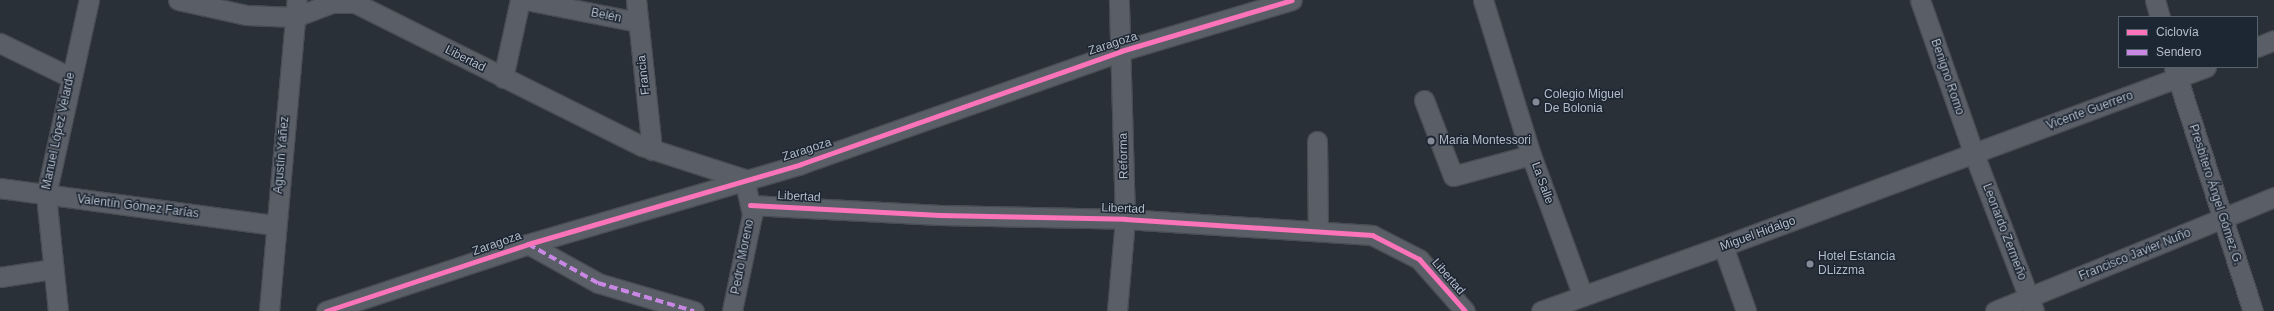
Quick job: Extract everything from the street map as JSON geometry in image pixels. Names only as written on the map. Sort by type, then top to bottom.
[{"type":"street","name":"Manuel López Velarde","points":[[58,311],[46,195],[70,77],[89,0]]},
{"type":"street","name":"Libertad","points":[[178,0],[246,15],[331,3],[355,3],[503,78],[652,150],[744,179]]},
{"type":"street","points":[[503,78],[520,0]]},
{"type":"street","name":"Belén","points":[[526,0],[638,22]]},
{"type":"street","name":"Francia","points":[[637,0],[652,150]]},
{"type":"street","name":"Reforma","points":[[1118,311],[1125,218],[1119,0]]},
{"type":"street","name":"Zaragoza","points":[[326,311],[528,244],[685,200],[744,179],[801,164],[1121,51],[1292,0]]},
{"type":"street","name":"La Salle","points":[[1483,0],[1532,154],[1583,296]]},
{"type":"street","name":"Benigno Romo","points":[[1920,0],[1974,154]]},
{"type":"street","points":[[2155,0],[2160,16]]},
{"type":"street","name":"Agustín Yáñez","points":[[269,311],[275,225],[296,8]]},
{"type":"street","points":[[2258,47],[2274,40]]},
{"type":"street","points":[[0,43],[70,77]]},
{"type":"street","name":"Vicente Guerrero","points":[[1974,154],[2175,73],[2201,68]]},
{"type":"street","name":"Presbítero Ángel Gómez G.","points":[[2175,73],[2253,311]]},
{"type":"street","points":[[1424,100],[1454,176],[1532,154]]},
{"type":"street","points":[[1317,141],[1318,232]]},
{"type":"street","name":"Miguel Hidalgo","points":[[1541,311],[1974,154]]},
{"type":"street","name":"Leonardo Zermeño","points":[[1974,154],[2032,305]]},
{"type":"street","name":"Pedro Moreno","points":[[732,311],[752,215],[744,179]]},
{"type":"street","name":"Valentín Gómez Farías","points":[[0,188],[275,225]]},
{"type":"street","name":"Francisco Javier Nuño","points":[[1995,311],[2032,305],[2274,196]]},
{"type":"street","name":"Libertad","points":[[750,205],[940,215],[1125,218],[1372,235],[1419,259],[1465,311]]},
{"type":"street","points":[[528,244],[598,283],[694,311]]},
{"type":"street","points":[[1723,246],[1746,311]]},
{"type":"street","points":[[0,277],[53,269]]},
{"type":"marked path","points":[[528,244],[598,283],[694,311]]},
{"type":"cycle path","points":[[326,311],[528,244],[801,164],[1121,51],[1292,0]]},
{"type":"cycle path","points":[[750,205],[940,215],[1125,219],[1372,235],[1419,259],[1465,311]]},
{"type":"place","name":"Colegio Miguel De Bolonia","points":[[1536,102]]},
{"type":"place","name":"Maria Montessori","points":[[1431,141]]},
{"type":"place","name":"Hotel Estancia DLizzma","points":[[1810,264]]}]
